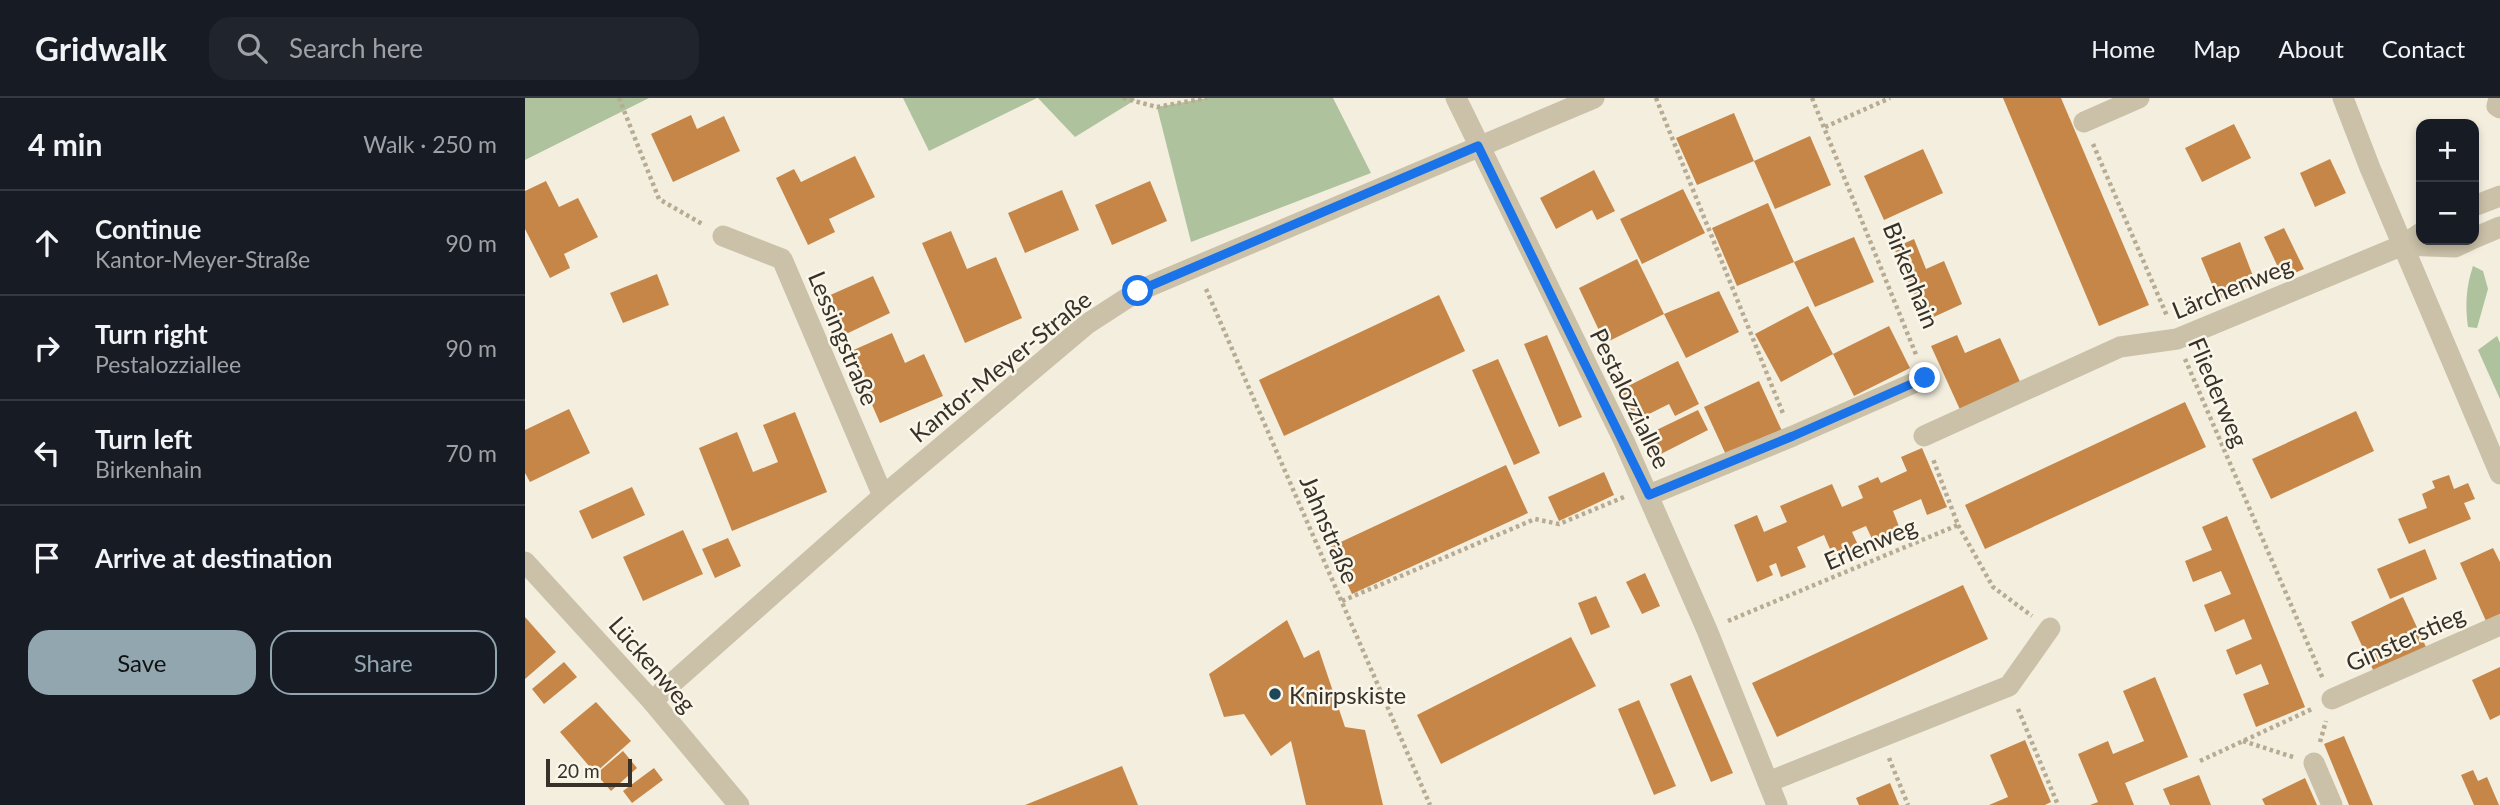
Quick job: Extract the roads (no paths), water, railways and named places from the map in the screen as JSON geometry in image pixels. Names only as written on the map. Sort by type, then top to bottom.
[{"type":"street","name":"Pestalozziallee","points":[[1456,98],[1649,495],[1777,805]]},
{"type":"street","points":[[1478,146],[1594,98]]},
{"type":"street","points":[[2084,122],[2139,98]]},
{"type":"street","points":[[2343,98],[2500,474]]},
{"type":"street","points":[[2499,98],[2497,106],[2500,108]]},
{"type":"street","name":"Kantor-Meyer-Straße","points":[[652,701],[883,496],[1087,324],[1138,291],[1478,146]]},
{"type":"street","points":[[2479,204],[2500,196]]},
{"type":"street","name":"Lärchenweg","points":[[2479,236],[2500,227]]},
{"type":"street","name":"Lessingstraße","points":[[723,236],[782,259],[883,496]]},
{"type":"street","name":"Lärchenweg","points":[[1924,436],[2120,347],[2177,339],[2403,245],[2416,236]]},
{"type":"street","name":"Lärchenweg","points":[[2403,245],[2459,245]]},
{"type":"street","points":[[1649,495],[1925,378]]},
{"type":"street","name":"Lückenweg","points":[[525,562],[652,701],[739,805]]},
{"type":"street","name":"Ginsterstieg","points":[[2332,699],[2500,625]]},
{"type":"street","points":[[1768,782],[2009,687],[2050,628]]},
{"type":"street","points":[[2314,763],[2332,805]]},
{"type":"place","name":"Knirpskiste","points":[[1275,694]]}]
